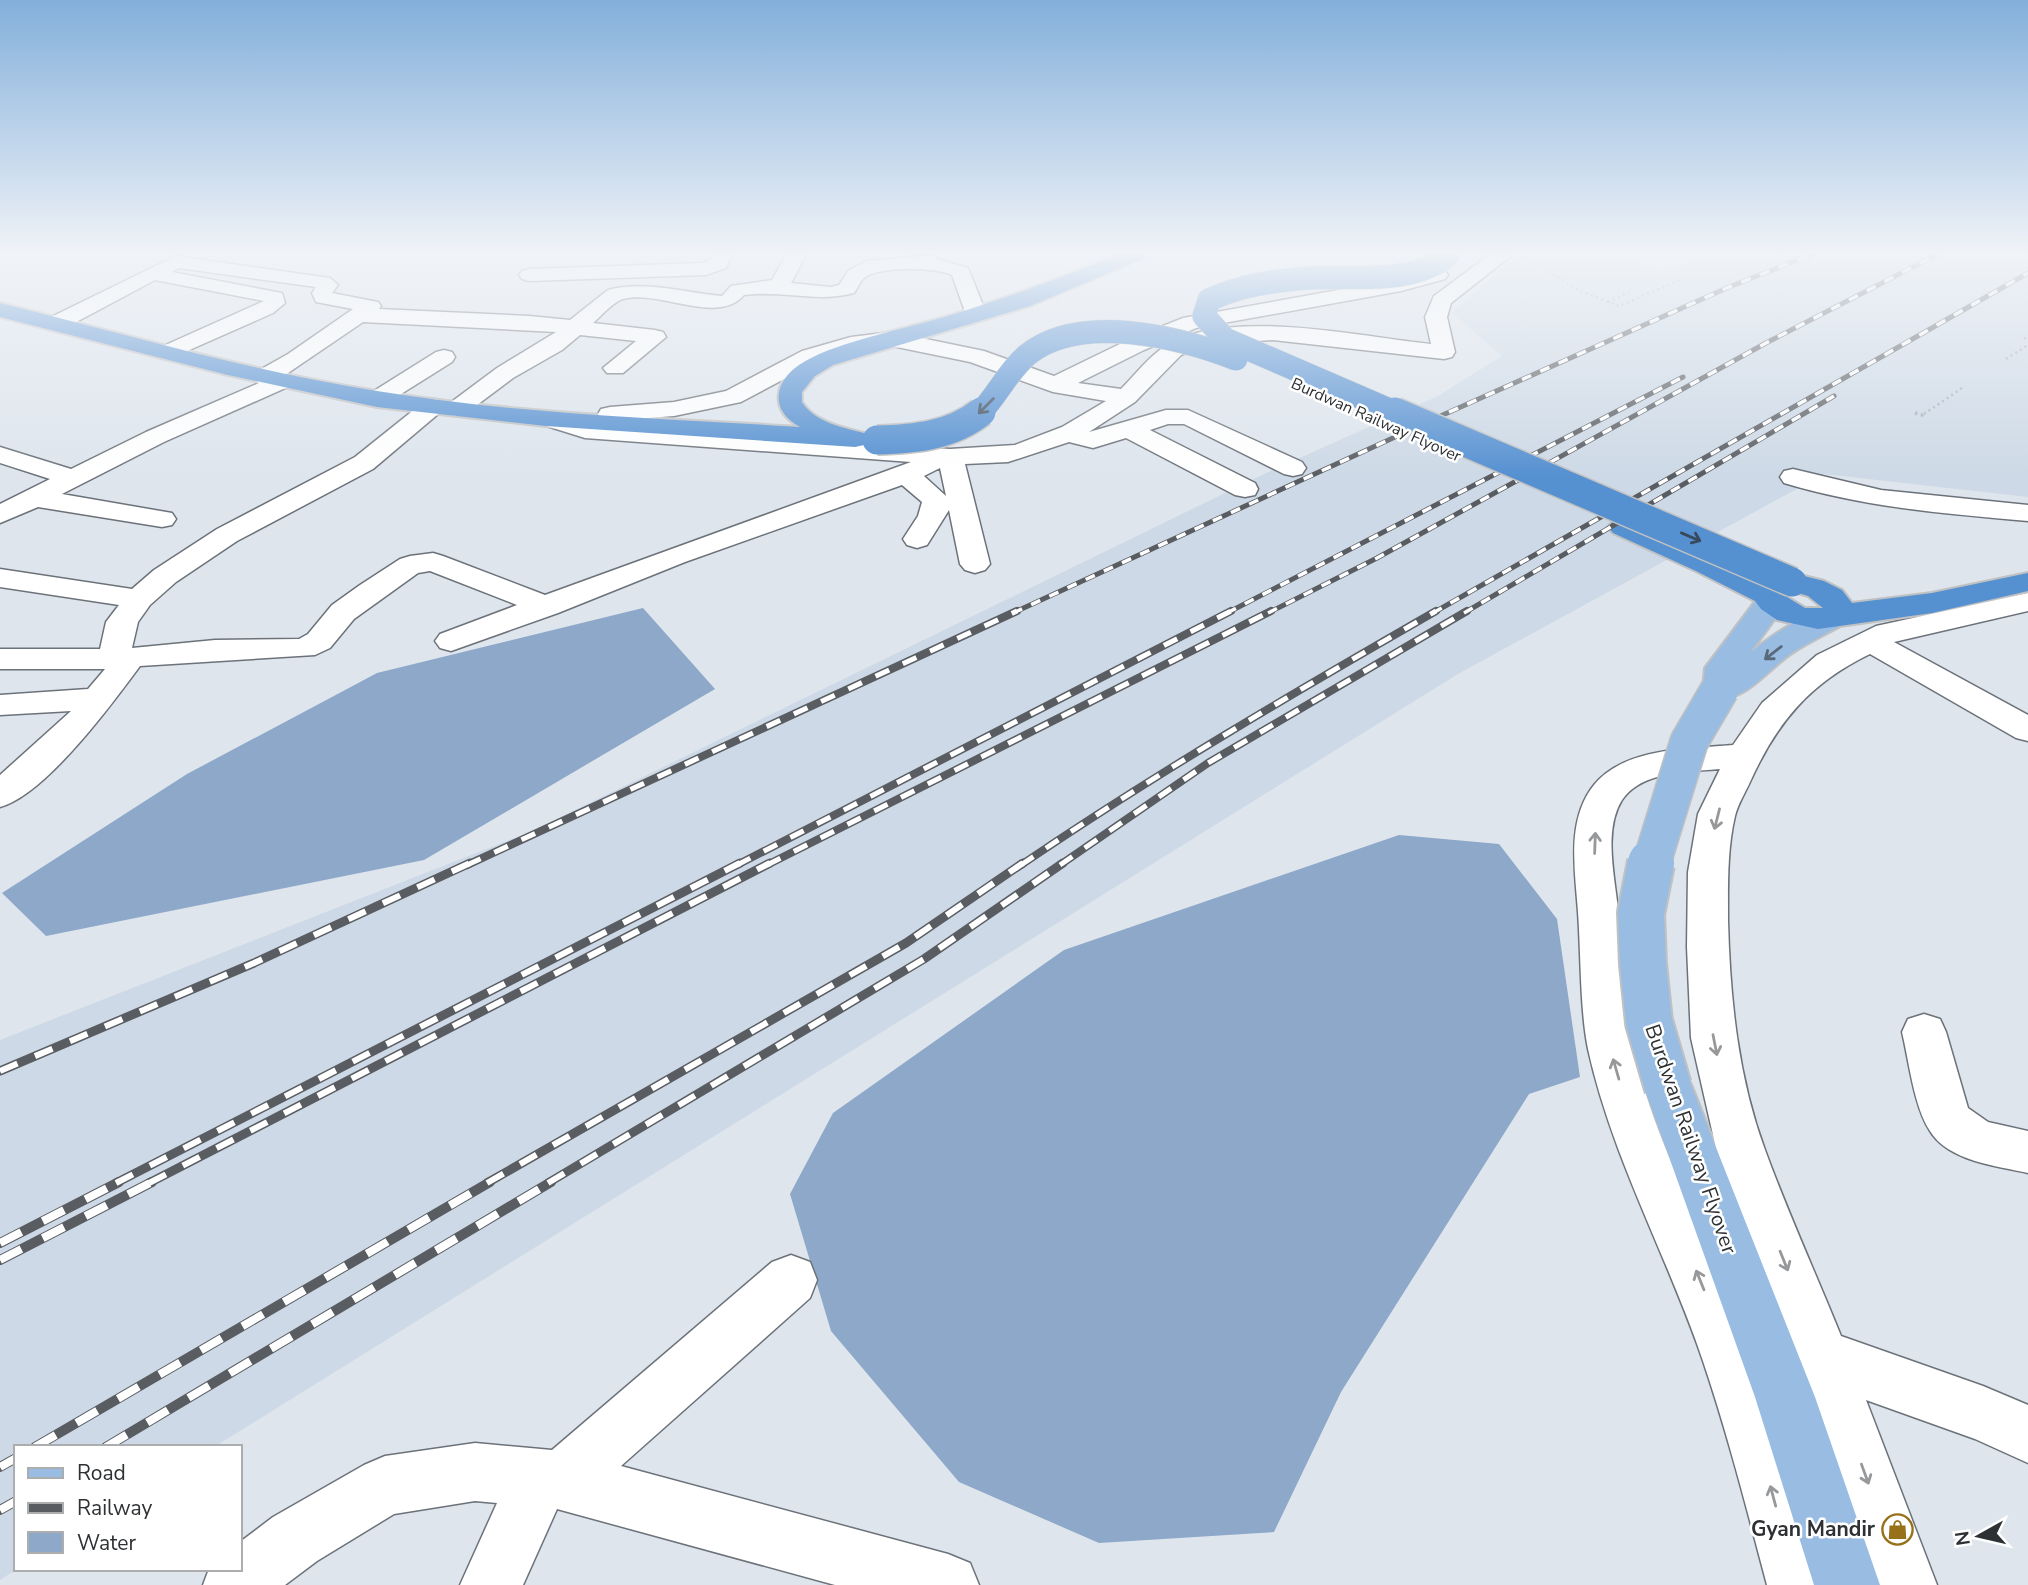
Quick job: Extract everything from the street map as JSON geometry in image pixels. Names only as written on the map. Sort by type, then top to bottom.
[{"type":"highway","points":[[80,329],[273,379],[377,399],[445,408],[670,428],[866,440]]},
{"type":"highway","points":[[670,428],[727,415],[789,388],[800,374],[825,360],[927,329]]},
{"type":"highway","name":"Burdwan Railway Flyover","points":[[1213,329],[1226,339],[1776,593]]},
{"type":"highway","name":"Burdwan Railway Flyover","points":[[866,440],[916,438],[959,427],[989,405],[1018,366],[1030,354],[1044,346],[1076,336],[1105,333],[1168,337],[1228,355],[1776,593],[1830,608],[1932,603],[2028,582]]},
{"type":"highway","points":[[789,388],[788,400],[799,416],[825,430],[866,440]]},
{"type":"main road","name":"Burdwan Railway Flyover","points":[[1776,593],[1722,668],[1720,690],[1689,742],[1653,853],[1642,914],[1643,964],[1649,1023],[1668,1087],[1785,1396],[1847,1585]]},
{"type":"main road","name":"Burdwan Railway Flyover","points":[[1720,690],[1739,680],[1830,608]]},
{"type":"street","points":[[169,352],[221,329]]},
{"type":"street","points":[[0,515],[273,379],[338,329]]},
{"type":"street","points":[[0,795],[46,756],[99,699],[122,658],[122,622],[139,599],[165,576],[227,535],[364,463],[445,408],[573,329]]},
{"type":"street","points":[[599,329],[655,337],[615,368]]},
{"type":"street","points":[[1055,385],[1136,345],[1176,329]]},
{"type":"street","points":[[554,418],[585,430],[946,457],[1010,454],[1082,428],[1126,397],[1164,356],[1182,345],[1215,337],[1251,335],[1322,337],[1444,352],[1439,329]]},
{"type":"street","points":[[554,418],[708,404],[753,388],[788,365],[810,356],[851,344],[892,339],[976,356],[1055,385],[1083,392],[1126,397]]},
{"type":"street","points":[[377,399],[444,358]]},
{"type":"street","points":[[1071,432],[1081,439],[1093,440],[1167,417],[1188,417],[1293,468]]},
{"type":"street","points":[[1129,429],[1245,489]]},
{"type":"street","points":[[0,455],[74,478]]},
{"type":"street","points":[[451,641],[687,552],[905,475],[946,457]]},
{"type":"street","points":[[946,457],[975,564]]},
{"type":"street","points":[[905,475],[932,495],[937,503],[937,512],[918,539]]},
{"type":"street","points":[[1793,477],[1855,496],[2028,513]]},
{"type":"street","points":[[34,498],[162,519]]},
{"type":"street","points":[[0,659],[122,658],[215,650],[293,649],[312,646],[343,612],[418,562],[433,562],[547,606]]},
{"type":"street","points":[[0,578],[139,599]]},
{"type":"street","points":[[1906,1585],[1822,1357],[1740,1148],[1713,1038],[1708,872],[1717,814],[1744,756],[1774,710],[1808,677],[1828,662],[1898,630],[2028,602]]},
{"type":"street","points":[[1870,641],[2028,730]]},
{"type":"street","points":[[0,705],[99,699]]},
{"type":"street","points":[[1744,756],[1646,768],[1621,777],[1606,794],[1598,815],[1594,845],[1597,900],[1610,1048],[1629,1117],[1720,1331],[1755,1430],[1798,1585]]},
{"type":"street","points":[[1924,1032],[1947,1118],[1956,1130],[1967,1136],[2028,1152]]},
{"type":"street","points":[[491,1585],[551,1480],[791,1280]]},
{"type":"street","points":[[1822,1357],[1983,1414],[2028,1434]]},
{"type":"street","points":[[234,1585],[295,1539],[385,1486],[475,1472],[551,1480],[948,1585]]},
{"type":"path","points":[[2007,359],[2028,345]]},
{"type":"path","points":[[1915,413],[1922,415],[1965,386]]},
{"type":"shaded area","points":[[1471,329],[2028,329],[2028,497],[1824,474],[1458,674],[217,1445],[14,1445],[14,1571],[0,1580],[0,1040],[532,831],[1264,474],[1438,396],[1502,356]]},
{"type":"water","points":[[643,608],[715,689],[424,860],[46,936],[2,893],[187,774],[377,673]]},
{"type":"water","points":[[1399,835],[1499,844],[1557,919],[1580,1077],[1529,1094],[1341,1392],[1274,1532],[1099,1543],[959,1482],[831,1331],[790,1194],[833,1113],[1064,950]]},
{"type":"railway","points":[[1013,613],[1635,329]]},
{"type":"railway","points":[[1268,613],[1377,558],[1793,329]]},
{"type":"railway","points":[[1433,613],[1930,329]]},
{"type":"railway","points":[[1227,613],[1683,377]]},
{"type":"railway","points":[[1464,613],[1834,396]]},
{"type":"railway","points":[[467,865],[1017,611]]},
{"type":"railway","points":[[737,865],[1231,611]]},
{"type":"railway","points":[[767,865],[1271,611]]},
{"type":"railway","points":[[1021,865],[1226,734],[1436,611]]},
{"type":"railway","points":[[1060,865],[1208,763],[1467,611]]},
{"type":"railway","points":[[0,1071],[254,963],[470,863]]},
{"type":"railway","points":[[116,1183],[740,863]]},
{"type":"railway","points":[[149,1183],[770,863]]},
{"type":"railway","points":[[487,1183],[906,943],[1023,863]]},
{"type":"railway","points":[[548,1183],[924,959],[1063,863]]},
{"type":"railway","points":[[0,1243],[119,1182]]},
{"type":"railway","points":[[0,1260],[152,1182]]},
{"type":"railway","points":[[38,1445],[490,1182]]},
{"type":"railway","points":[[109,1445],[551,1182]]},
{"type":"railway","points":[[0,1467],[14,1459]]},
{"type":"railway","points":[[0,1510],[14,1502]]},
{"type":"place","name":"Gyan Mandir","points":[[1898,1529]]}]
